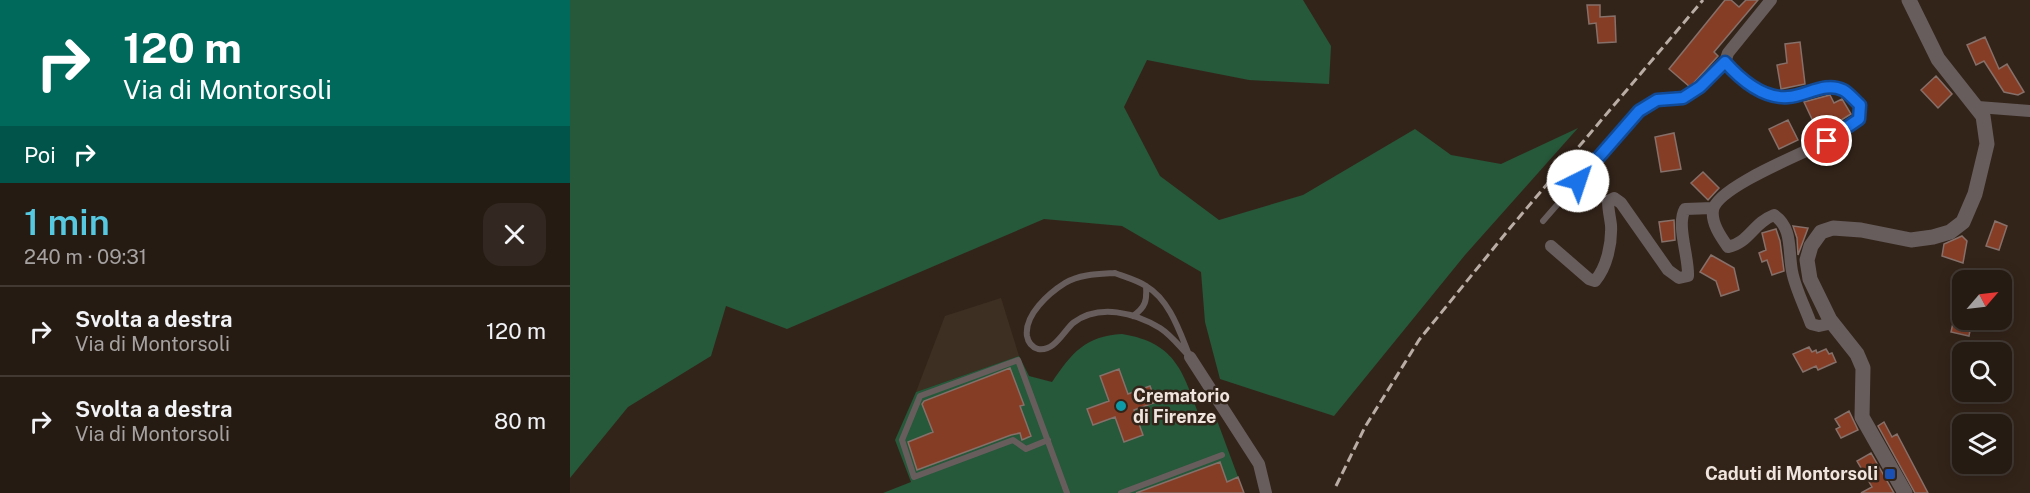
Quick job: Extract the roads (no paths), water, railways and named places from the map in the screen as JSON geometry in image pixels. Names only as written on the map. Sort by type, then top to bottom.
[{"type":"street","points":[[1772,0],[1728,53],[1725,62],[1766,95],[1789,97],[1816,89],[1843,90],[1860,105],[1859,119],[1827,141],[1760,172],[1720,197],[1713,208],[1713,221],[1728,247],[1741,245],[1764,219],[1774,215],[1782,220],[1788,235],[1792,272],[1811,324],[1819,326],[1833,323]]},
{"type":"street","points":[[1905,493],[1862,417],[1863,368],[1857,354],[1833,323],[1810,279],[1807,260],[1811,246],[1821,232],[1833,228],[1861,230],[1911,240],[1941,235],[1963,222],[1975,194],[1987,144],[1983,116],[1938,59],[1908,0]]},
{"type":"street","points":[[1978,107],[2030,111]]},
{"type":"street","points":[[1551,246],[1588,279],[1595,281],[1603,272],[1609,250],[1611,226],[1608,201],[1614,198],[1621,203],[1668,270],[1679,278],[1688,276],[1680,217],[1684,209],[1713,208]]},
{"type":"street","points":[[1190,357],[1259,464],[1266,493]]},
{"type":"lane","points":[[1542,221],[1639,111],[1657,100],[1683,98],[1700,87],[1725,62]]},
{"type":"lane","points":[[1115,273],[1146,286],[1173,316],[1190,357],[1162,329],[1133,316],[1110,311],[1088,315],[1075,322],[1051,347],[1041,349],[1033,347],[1027,340],[1026,327],[1045,299],[1066,282],[1091,275],[1115,273]]},
{"type":"lane","points":[[1133,316],[1143,309],[1147,300],[1146,286]]},
{"type":"lane","points":[[1048,440],[1026,449],[1013,440],[914,477],[902,440],[920,396],[1018,360],[1048,440],[1067,493]]},
{"type":"lane","points":[[1121,493],[1222,455]]},
{"type":"railway","points":[[1336,486],[1365,427],[1419,340],[1510,228],[1703,0]]},
{"type":"place","name":"Crematorio di Firenze","points":[[1121,406]]},
{"type":"place","name":"Caduti di Montorsoli","points":[[1890,474]]}]
